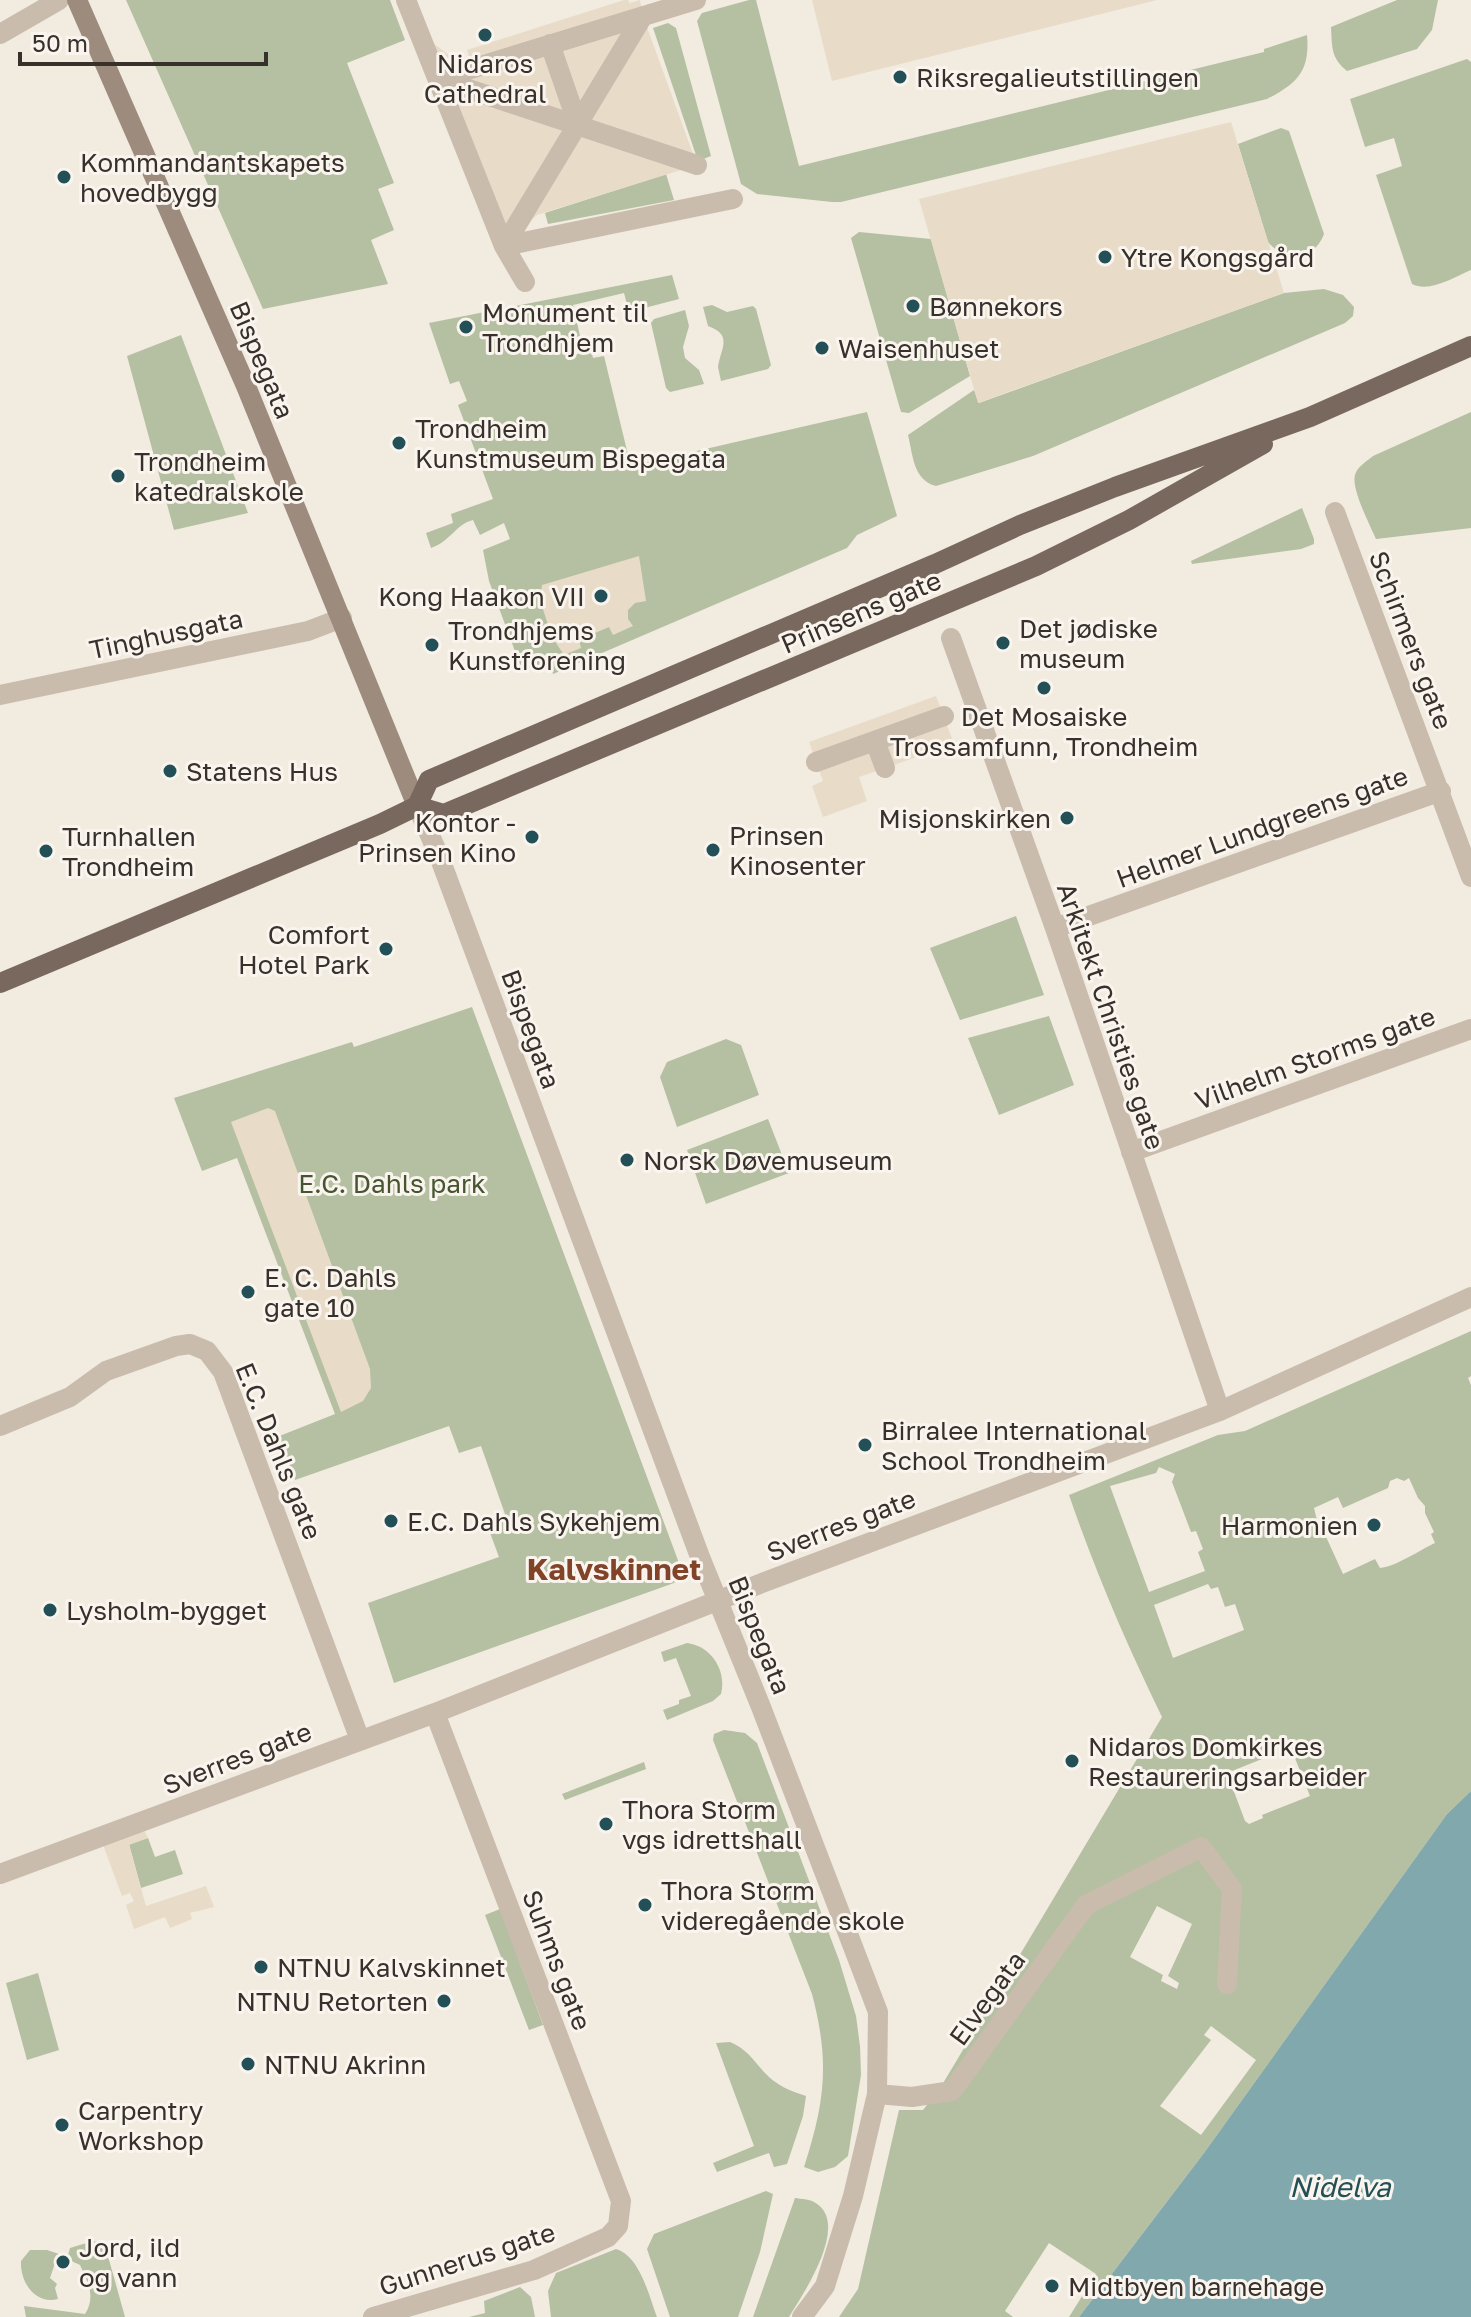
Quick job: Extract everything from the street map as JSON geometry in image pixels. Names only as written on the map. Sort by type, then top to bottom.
[{"type":"main road","name":"Prinsens gate","points":[[417,806],[429,780],[1020,525],[1115,487],[1310,417],[1471,346]]},
{"type":"main road","name":"Prinsens gate","points":[[0,983],[417,806],[444,814],[1008,579],[1129,520],[1310,417]]},
{"type":"street","points":[[0,34],[59,0]]},
{"type":"street","name":"Bispegata","points":[[77,0],[241,373],[439,856],[700,1557],[878,2012],[877,2094]]},
{"type":"street","points":[[406,0],[504,246],[525,282]]},
{"type":"street","points":[[438,79],[696,0]]},
{"type":"street","points":[[504,246],[643,16]]},
{"type":"street","points":[[550,44],[578,125]]},
{"type":"street","points":[[438,79],[697,165]]},
{"type":"street","points":[[504,246],[733,199]]},
{"type":"street","name":"Schirmers gate","points":[[1335,512],[1471,877]]},
{"type":"street","name":"Tinghusgata","points":[[0,695],[308,631],[342,618]]},
{"type":"street","name":"Arkitekt Christies gate","points":[[951,638],[1055,928],[1220,1411]]},
{"type":"street","points":[[816,762],[944,716]]},
{"type":"street","points":[[875,741],[885,768]]},
{"type":"street","name":"Helmer Lundgreens gate","points":[[1055,928],[1441,791]]},
{"type":"street","name":"Vilhelm Storms gate","points":[[1131,1152],[1471,1029]]},
{"type":"street","name":"Sverres gate","points":[[0,1874],[435,1713],[719,1600],[1220,1411],[1471,1297]]},
{"type":"street","name":"E.C. Dahls gate","points":[[0,1426],[70,1397],[106,1371],[176,1346],[190,1344],[207,1351],[223,1372],[360,1740]]},
{"type":"street","name":"Suhms gate","points":[[435,1713],[621,2201],[618,2226]]},
{"type":"street","name":"Elvegata","points":[[877,2094],[912,2097],[952,2091],[1086,1905],[1201,1847],[1232,1889],[1227,1984]]},
{"type":"street","points":[[802,2317],[825,2286],[853,2196],[877,2094]]},
{"type":"street","name":"Gunnerus gate","points":[[373,2317],[534,2270],[608,2237],[618,2226]]},
{"type":"green space","points":[[126,0],[390,0],[405,40],[347,63],[394,183],[378,189],[394,230],[371,240],[388,284],[263,309]]},
{"type":"green space","points":[[756,0],[799,166],[1264,52],[1264,49],[1307,35],[1306,58],[1294,81],[1267,99],[832,202],[757,194],[741,184],[697,21],[702,13]]},
{"type":"green space","points":[[1397,0],[1438,0],[1432,30],[1417,49],[1347,71],[1335,57],[1331,27]]},
{"type":"green space","points":[[668,23],[676,28],[711,156],[698,161],[653,28]]},
{"type":"green space","points":[[1467,59],[1471,62],[1471,270],[1442,283],[1419,286],[1412,284],[1376,175],[1402,166],[1394,138],[1365,147],[1350,99]]},
{"type":"green space","points":[[1281,128],[1289,131],[1324,234],[1313,249],[1299,256],[1283,253],[1268,242],[1238,144]]},
{"type":"green space","points":[[666,174],[674,200],[548,224],[545,213]]},
{"type":"green space","points":[[859,232],[931,239],[970,376],[909,413],[901,412],[851,238]]},
{"type":"green space","points":[[672,275],[679,299],[629,312],[624,293],[573,305],[580,336],[562,342],[567,357],[591,350],[593,358],[604,356],[630,463],[639,461],[640,464],[867,412],[897,516],[857,535],[847,548],[553,674],[549,663],[522,670],[489,581],[483,550],[510,539],[504,523],[480,535],[473,520],[467,522],[431,548],[426,533],[453,523],[451,514],[493,499],[458,405],[467,401],[459,381],[450,384],[429,323]]},
{"type":"green space","points":[[1324,289],[1343,295],[1354,307],[1353,316],[1345,323],[1033,456],[936,486],[928,483],[915,466],[908,435],[974,390],[979,403],[1284,293]]},
{"type":"green space","points":[[712,305],[727,312],[753,306],[756,309],[771,365],[768,369],[721,381],[718,367],[723,338],[708,326],[703,307]]},
{"type":"green space","points":[[685,310],[689,326],[683,347],[685,358],[699,370],[704,384],[670,392],[666,388],[651,323],[654,319]]},
{"type":"green space","points":[[181,335],[248,513],[174,530],[127,356]]},
{"type":"green space","points":[[1471,412],[1471,528],[1376,539],[1356,489],[1358,469],[1373,456]]},
{"type":"green space","points":[[1302,508],[1314,544],[1301,549],[1192,564],[1191,561]]},
{"type":"green space","points":[[1016,916],[1044,995],[960,1020],[930,948]]},
{"type":"green space","name":"E.C. Dahls park","points":[[472,1007],[682,1571],[674,1583],[394,1683],[368,1603],[499,1557],[486,1522],[505,1514],[481,1446],[459,1453],[449,1426],[295,1480],[277,1437],[335,1414],[237,1158],[202,1171],[174,1098],[352,1042],[354,1047]]},
{"type":"green space","points":[[1049,1016],[1074,1085],[999,1115],[968,1038]]},
{"type":"green space","points":[[726,1039],[741,1045],[759,1095],[677,1127],[660,1077],[667,1062]]},
{"type":"green space","points":[[768,1119],[789,1173],[706,1204],[687,1150]]},
{"type":"green space","points":[[1471,1331],[1471,1376],[1468,1378],[1471,1385],[1471,1791],[1447,1814],[1204,2153],[1079,2317],[1069,2317],[1096,2274],[1049,2243],[1005,2311],[1013,2317],[839,2317],[858,2289],[899,2110],[923,2110],[939,2090],[1162,1717],[1112,1608],[1069,1495],[1218,1435],[1245,1431]],"holes":[[[1159,1467],[1175,1474],[1172,1482],[1191,1532],[1196,1531],[1203,1549],[1198,1552],[1205,1571],[1149,1592],[1110,1486],[1156,1473]],[[1409,1478],[1425,1506],[1435,1543],[1387,1567],[1380,1568],[1375,1559],[1343,1574],[1322,1528],[1319,1529],[1314,1508],[1338,1497],[1343,1508],[1388,1488],[1390,1481]],[[1208,1584],[1211,1589],[1218,1587],[1225,1607],[1235,1604],[1244,1630],[1173,1658],[1154,1605]],[[1287,1738],[1310,1796],[1262,1815],[1263,1818],[1249,1824],[1245,1821],[1227,1773],[1267,1757],[1264,1747]],[[1157,1906],[1192,1924],[1168,1976],[1179,1983],[1177,1989],[1161,1981],[1163,1975],[1130,1957]],[[1211,2026],[1256,2060],[1201,2135],[1160,2106],[1211,2040],[1204,2035]]]},
{"type":"green space","points":[[687,1643],[703,1649],[715,1661],[722,1676],[721,1694],[713,1701],[667,1720],[663,1710],[691,1696],[676,1658],[664,1662],[661,1652]]},
{"type":"green space","points":[[724,1730],[745,1733],[757,1743],[839,1960],[856,2016],[861,2075],[848,2156],[835,2167],[818,2172],[804,2167],[817,2122],[823,2082],[818,2018],[812,1994],[713,1740],[714,1734]]},
{"type":"green space","points":[[644,1762],[646,1769],[565,1800],[562,1794]]},
{"type":"green space","points":[[148,1838],[155,1857],[175,1850],[183,1874],[141,1888],[129,1844]]},
{"type":"green space","points":[[500,1909],[543,2025],[529,2030],[485,1915]]},
{"type":"green space","points":[[38,1973],[59,2050],[27,2060],[6,1983]]},
{"type":"green space","points":[[730,2042],[745,2051],[774,2081],[806,2096],[803,2116],[787,2164],[774,2167],[769,2153],[717,2172],[713,2163],[754,2146],[716,2043]]},
{"type":"green space","points":[[766,2191],[773,2194],[760,2252],[738,2317],[670,2317],[647,2249],[654,2234]]},
{"type":"green space","points":[[795,2198],[812,2201],[824,2212],[828,2225],[821,2258],[789,2317],[753,2317]]},
{"type":"green space","points":[[93,2241],[101,2243],[106,2249],[125,2317],[26,2317],[24,2306],[85,2314],[90,2302],[88,2283],[80,2265],[67,2259],[70,2248]]},
{"type":"green space","points":[[616,2249],[624,2253],[637,2268],[657,2317],[551,2317],[548,2291],[556,2273]]},
{"type":"green space","points":[[30,2250],[59,2254],[61,2263],[54,2266],[50,2278],[57,2284],[58,2299],[42,2299],[26,2284],[21,2261]]},
{"type":"green space","points":[[520,2287],[531,2297],[535,2317],[469,2317],[485,2313],[484,2301]]},
{"type":"shaded area","points":[[624,0],[630,3],[640,0],[697,165],[537,215],[504,246],[421,34],[457,61],[469,57],[467,50]]},
{"type":"shaded area","points":[[812,0],[1157,0],[832,81]]},
{"type":"shaded area","name":"Ytre Kongsgård","points":[[1231,122],[1284,293],[978,403],[919,199]]},
{"type":"shaded area","points":[[639,556],[646,601],[635,603],[628,610],[628,619],[633,626],[613,635],[609,627],[579,640],[581,648],[564,655],[552,637],[540,600],[542,585]]},
{"type":"shaded area","points":[[936,696],[954,744],[859,777],[867,801],[823,817],[812,786],[823,781],[809,742]]},
{"type":"shaded area","points":[[268,1108],[275,1111],[370,1369],[371,1388],[363,1401],[341,1412],[231,1122]]},
{"type":"shaded area","points":[[144,1830],[148,1838],[129,1845],[146,1906],[206,1886],[214,1907],[190,1913],[192,1919],[170,1928],[165,1917],[134,1929],[126,1905],[134,1901],[130,1893],[122,1896],[103,1845]]},
{"type":"water","name":"Nidelva","points":[[1471,1791],[1471,2317],[1079,2317],[1204,2153],[1447,1814]]},
{"type":"place","name":"Nidaros Cathedral","points":[[485,35]]},
{"type":"place","name":"Riksregalieutstillingen","points":[[900,77]]},
{"type":"place","name":"Kommandantskapets hovedbygg","points":[[64,177]]},
{"type":"place","name":"Ytre Kongsgård","points":[[1105,257]]},
{"type":"place","name":"Bønnekors","points":[[913,306]]},
{"type":"place","name":"Monument til Trondhjem","points":[[466,327]]},
{"type":"place","name":"Waisenhuset","points":[[822,348]]},
{"type":"place","name":"Trondheim Kunstmuseum Bispegata","points":[[399,443]]},
{"type":"place","name":"Trondheim katedralskole","points":[[118,476]]},
{"type":"place","name":"Kong Haakon VII","points":[[601,596]]},
{"type":"place","name":"Det jødiske museum","points":[[1003,643]]},
{"type":"place","name":"Trondhjems Kunstforening","points":[[432,645]]},
{"type":"place","name":"Det Mosaiske Trossamfunn, Trondheim","points":[[1044,688]]},
{"type":"place","name":"Statens Hus","points":[[170,771]]},
{"type":"place","name":"Misjonskirken","points":[[1067,818]]},
{"type":"place","name":"Kontor - Prinsen Kino","points":[[532,837]]},
{"type":"place","name":"Prinsen Kinosenter","points":[[713,850]]},
{"type":"place","name":"Turnhallen Trondheim","points":[[46,851]]},
{"type":"place","name":"Comfort Hotel Park","points":[[386,949]]},
{"type":"place","name":"Norsk Døvemuseum","points":[[627,1160]]},
{"type":"place","name":"E. C. Dahls gate 10","points":[[248,1292]]},
{"type":"place","name":"Birralee International School Trondheim","points":[[865,1445]]},
{"type":"place","name":"E.C. Dahls Sykehjem","points":[[391,1521]]},
{"type":"place","name":"Harmonien","points":[[1374,1525]]},
{"type":"place","name":"Lysholm-bygget","points":[[50,1610]]},
{"type":"place","name":"Nidaros Domkirkes Restaureringsarbeider","points":[[1072,1761]]},
{"type":"place","name":"Thora Storm vgs idrettshall","points":[[606,1824]]},
{"type":"place","name":"Thora Storm videregående skole","points":[[645,1905]]},
{"type":"place","name":"NTNU Kalvskinnet","points":[[261,1967]]},
{"type":"place","name":"NTNU Retorten","points":[[444,2001]]},
{"type":"place","name":"NTNU Akrinn","points":[[248,2064]]},
{"type":"place","name":"Carpentry Workshop","points":[[62,2125]]},
{"type":"place","name":"Jord, ild og vann","points":[[63,2262]]},
{"type":"place","name":"Midtbyen barnehage","points":[[1052,2286]]},
{"type":"district","name":"Kalvskinnet","points":[[614,1569]]}]
